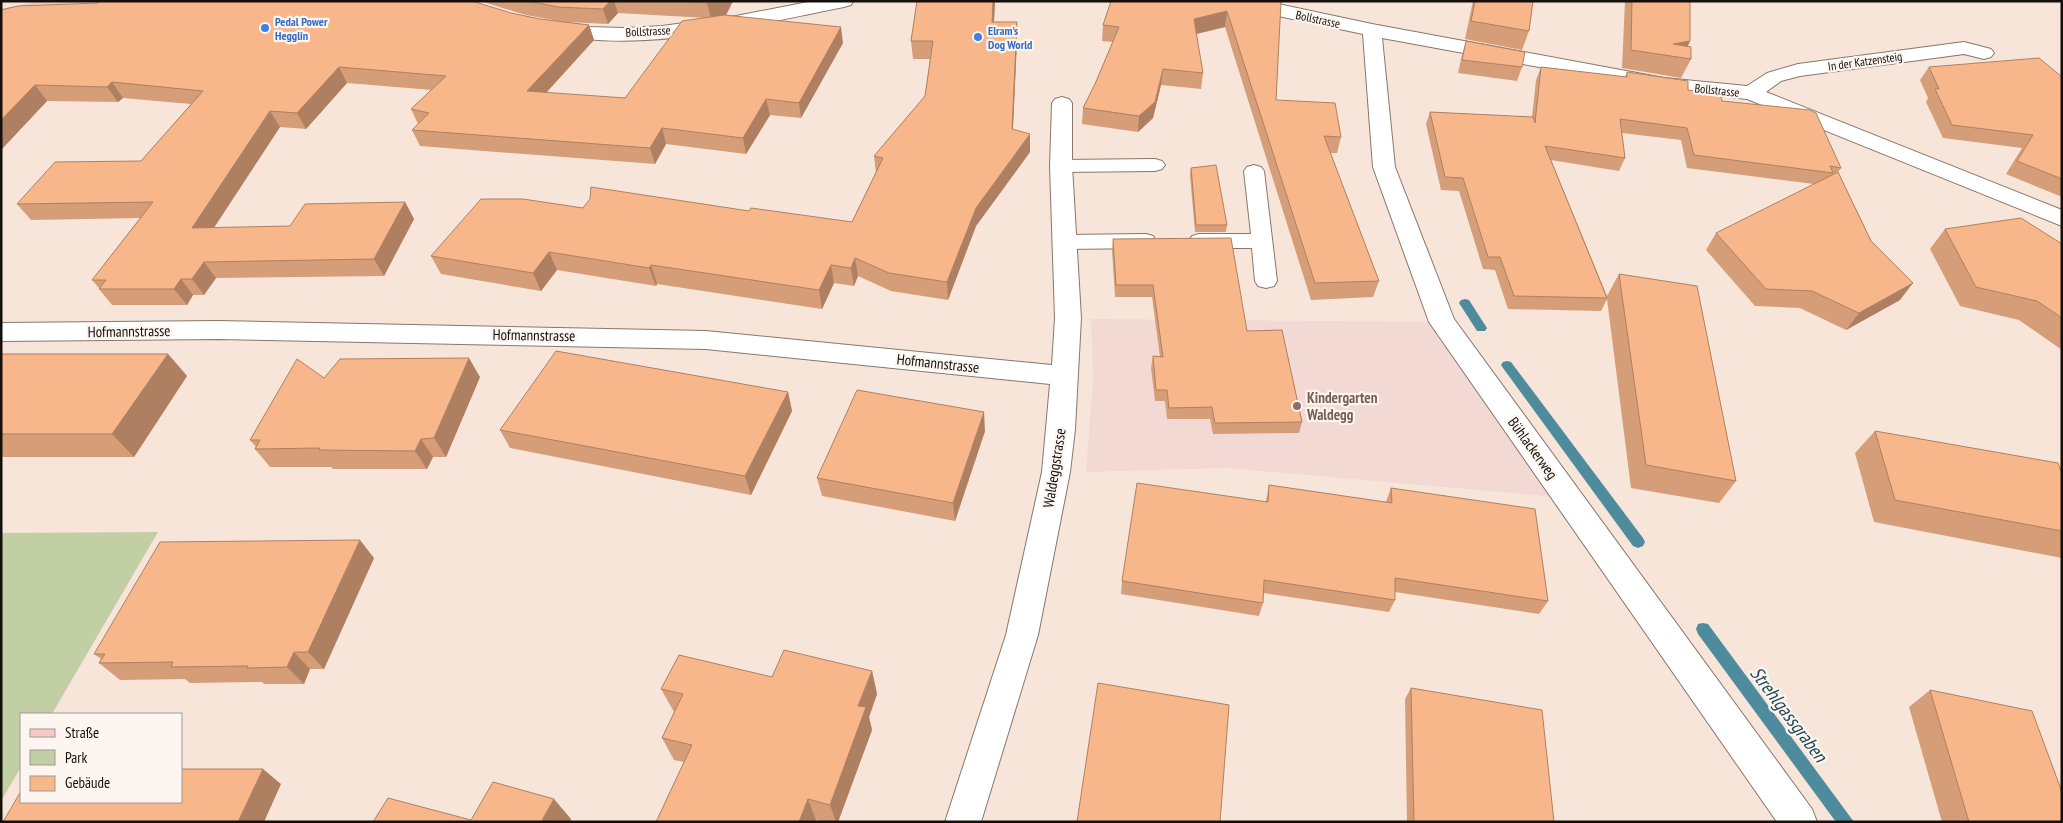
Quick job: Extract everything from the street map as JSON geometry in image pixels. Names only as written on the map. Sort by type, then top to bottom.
[{"type":"main road","points":[[1,16],[73,1]]},
{"type":"street","name":"Bollstrasse","points":[[538,25],[563,30],[614,33],[672,30],[721,24],[844,1]]},
{"type":"street","name":"Bollstrasse","points":[[1236,1],[1372,30],[1664,84],[1751,93],[2062,219]]},
{"type":"street","name":"Bühlackerweg","points":[[1372,30],[1384,167],[1442,322],[1799,822]]},
{"type":"street","name":"In der Katzensteig","points":[[1751,93],[1774,77],[1798,70],[1964,48],[1984,54]]},
{"type":"street","name":"Waldeggstrasse","points":[[964,822],[1022,635],[1056,472],[1065,376],[1068,318],[1062,166],[1062,103]]},
{"type":"street","name":"Hofmannstrasse","points":[[1,332],[218,330],[706,340],[1065,376]]},
{"type":"lane","points":[[1062,166],[1155,165]]},
{"type":"lane","points":[[1254,171],[1266,281]]},
{"type":"lane","points":[[1065,242],[1261,241]]},
{"type":"shaded area","name":"Kindergarten Waldegg","points":[[1091,319],[1442,322],[1569,498],[1227,468],[1086,472],[1093,380]]},
{"type":"green space","points":[[158,532],[53,713],[20,713],[20,769],[1,801],[1,533]]},
{"type":"building","points":[[98,1],[472,1],[511,13],[540,19],[589,25],[527,91],[625,98],[682,21],[724,15],[841,27],[799,103],[766,99],[743,138],[662,128],[650,148],[412,130],[429,113],[411,109],[446,76],[339,67],[297,113],[270,111],[192,228],[290,226],[305,204],[405,202],[374,259],[204,262],[192,279],[181,279],[174,289],[99,289],[106,280],[92,280],[153,202],[17,204],[55,162],[141,161],[203,91],[112,82],[107,87],[35,85],[1,120],[1,10],[18,6],[98,3]]},
{"type":"building","points":[[528,1],[610,1],[603,9],[558,7]]},
{"type":"building","points":[[680,1],[714,1],[707,3]]},
{"type":"building","points":[[917,1],[993,1],[992,22],[1017,22],[1012,129],[1030,134],[976,208],[947,282],[889,273],[855,258],[851,268],[831,265],[819,290],[651,265],[649,268],[549,252],[533,273],[431,256],[481,199],[523,199],[583,208],[590,199],[591,187],[749,211],[751,208],[852,222],[883,158],[874,156],[925,96],[933,41],[911,41]]},
{"type":"building","points":[[1111,1],[1281,2],[1276,100],[1335,103],[1341,137],[1324,136],[1379,281],[1315,283],[1227,11],[1194,19],[1203,73],[1163,69],[1155,102],[1139,116],[1083,108],[1119,27],[1103,25]]},
{"type":"building","points":[[1475,1],[1533,1],[1529,31],[1471,21]]},
{"type":"building","points":[[1632,1],[1690,1],[1690,41],[1673,44],[1691,47],[1691,59],[1631,50]]},
{"type":"building","points":[[1466,41],[1525,52],[1522,67],[1462,60]]},
{"type":"building","points":[[2039,58],[2062,77],[2062,179],[2017,161],[2033,135],[1952,125],[1935,89],[1939,89],[1929,67]]},
{"type":"building","points":[[1541,67],[1627,77],[1627,72],[1688,81],[1688,90],[1720,94],[1722,101],[1810,110],[1816,113],[1841,168],[1830,166],[1833,173],[1694,155],[1687,128],[1620,119],[1625,158],[1545,146],[1607,298],[1514,296],[1500,257],[1488,257],[1463,178],[1445,177],[1430,112],[1533,117],[1535,123]]},
{"type":"building","points":[[1216,165],[1227,225],[1196,225],[1191,168]]},
{"type":"building","points":[[1838,172],[1871,241],[1913,283],[1859,313],[1812,291],[1766,289],[1716,233]]},
{"type":"building","points":[[2021,218],[2062,244],[2062,318],[2037,301],[1976,287],[1945,229]]},
{"type":"building","points":[[1231,238],[1247,331],[1282,330],[1302,422],[1215,423],[1212,407],[1169,408],[1167,390],[1156,390],[1153,356],[1163,357],[1153,285],[1116,285],[1113,239]]},
{"type":"building","points":[[1619,274],[1697,286],[1736,481],[1646,465]]},
{"type":"building","points":[[556,351],[788,392],[745,476],[500,430]]},
{"type":"building","points":[[1,354],[168,354],[112,434],[1,434]]},
{"type":"building","points":[[469,358],[434,438],[421,439],[415,451],[319,450],[320,448],[255,449],[260,440],[250,440],[297,359],[324,378],[340,359]]},
{"type":"building","points":[[857,390],[984,412],[953,503],[817,478]]},
{"type":"building","points":[[1875,431],[2058,463],[2062,473],[2062,531],[1895,500]]},
{"type":"building","points":[[1137,483],[1268,502],[1269,485],[1392,503],[1391,488],[1535,509],[1548,601],[1395,578],[1395,600],[1264,580],[1263,603],[1122,581]]},
{"type":"building","points":[[360,540],[308,652],[294,652],[287,667],[171,667],[173,662],[99,663],[105,654],[94,654],[160,542]]},
{"type":"building","points":[[784,650],[872,671],[858,706],[866,707],[830,805],[808,799],[799,822],[656,822],[692,745],[662,738],[683,694],[661,689],[679,655],[772,677]]},
{"type":"building","points":[[1098,683],[1229,705],[1220,822],[1077,822]]},
{"type":"building","points":[[1411,688],[1542,710],[1554,822],[1414,822]]},
{"type":"building","points":[[1930,690],[2032,711],[2062,792],[2062,822],[1969,822]]},
{"type":"building","points":[[182,769],[263,769],[238,822],[3,822],[20,793],[20,803],[182,803]]},
{"type":"building","points":[[493,782],[554,799],[541,822],[373,822],[388,798],[471,820]]},
{"type":"waterway","name":"Strehlgassgraben","points":[[1465,303],[1481,328]]},
{"type":"waterway","name":"Strehlgassgraben","points":[[1507,365],[1638,542]]},
{"type":"waterway","name":"Strehlgassgraben","points":[[1703,629],[1846,822]]},
{"type":"place","name":"Pedal Power Hegglin","points":[[265,28]]},
{"type":"place","name":"Elram’s Dog World","points":[[978,37]]},
{"type":"place","name":"Kindergarten Waldegg","points":[[1297,406]]}]
